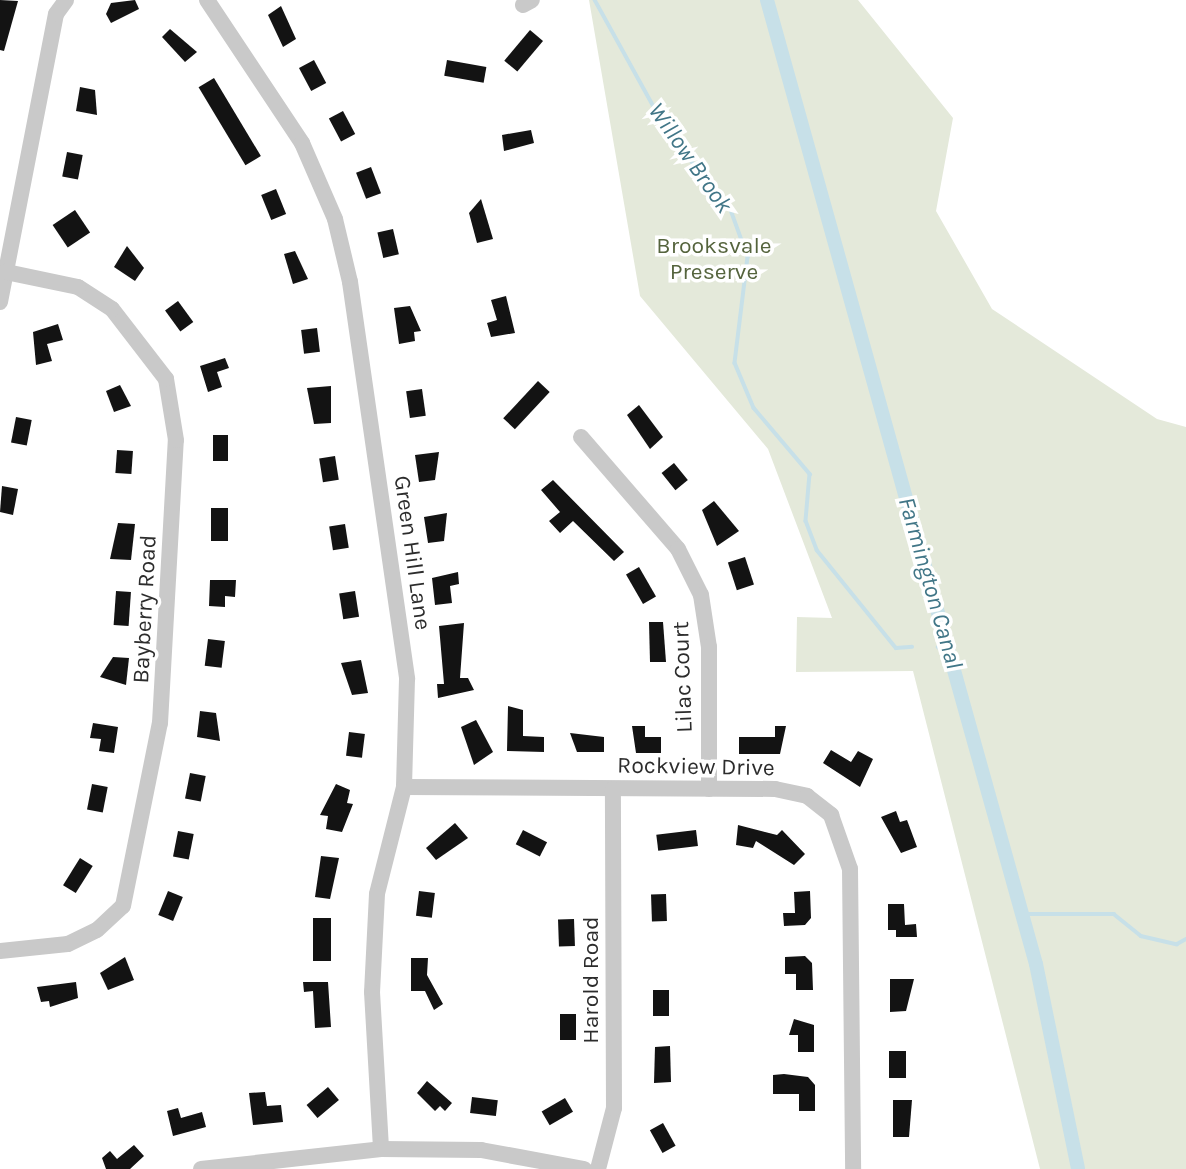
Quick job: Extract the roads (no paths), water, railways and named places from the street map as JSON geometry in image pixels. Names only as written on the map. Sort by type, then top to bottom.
[{"type":"street","points":[[0,302],[56,14],[66,0]]},
{"type":"street","name":"Green Hill Lane","points":[[207,0],[302,143],[335,219],[350,282],[407,679],[404,787],[377,894],[372,992],[381,1149]]},
{"type":"street","name":"Bayberry Road","points":[[0,951],[68,944],[97,930],[123,906],[160,723],[176,440],[166,379],[113,309],[78,287],[6,272]]},
{"type":"street","name":"Lilac Court","points":[[581,437],[678,549],[701,595],[709,647],[709,789]]},
{"type":"street","name":"Rockview Drive","points":[[404,787],[709,789],[807,796],[831,815],[845,839],[853,1169]]},
{"type":"street","name":"Harold Road","points":[[598,1169],[614,1108],[613,789]]},
{"type":"street","points":[[201,1169],[381,1149],[481,1150],[584,1169]]},
{"type":"waterway","name":"Willow Brook","points":[[595,0],[668,132],[731,210],[748,257],[735,363],[754,408],[810,474],[806,521],[817,550],[896,648],[912,647]]},
{"type":"waterway","name":"Farmington Canal","points":[[767,0],[1036,964],[1078,1169]]},
{"type":"waterway","points":[[938,647],[950,656]]},
{"type":"waterway","points":[[1022,914],[1114,914],[1141,936],[1177,944],[1186,939]]},
{"type":"park label","name":"Brooksvale Preserve","points":[[714,259]]}]
